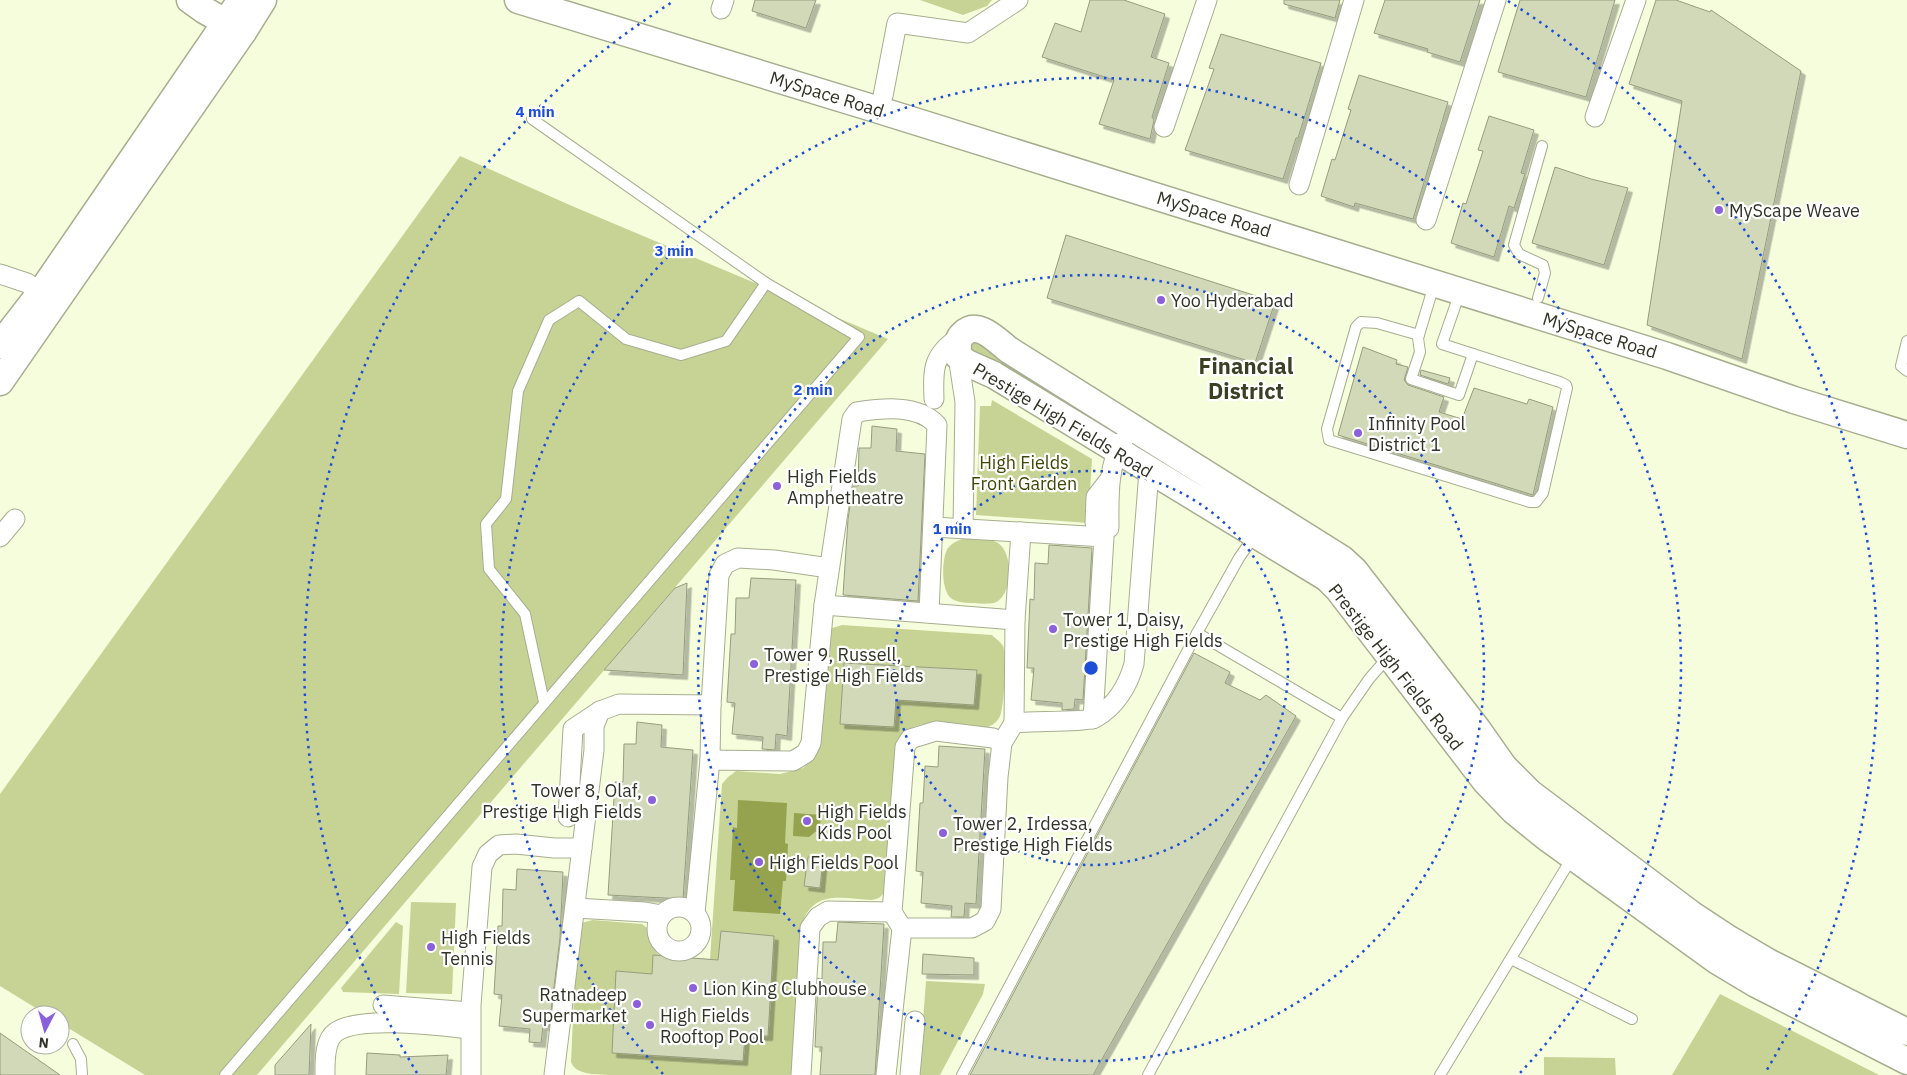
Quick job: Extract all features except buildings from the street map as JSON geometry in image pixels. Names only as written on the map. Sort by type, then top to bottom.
[{"type":"street","points":[[190,0],[235,28]]},
{"type":"street","name":"MySpace Road","points":[[518,0],[888,112],[1460,292],[1538,298],[1677,342],[1819,394],[1907,421]]},
{"type":"street","name":"MySpace Road","points":[[574,0],[883,96],[1500,295],[1794,400],[1907,435]]},
{"type":"street","points":[[883,96],[897,23],[968,33],[1018,0]]},
{"type":"street","points":[[1164,127],[1206,0]]},
{"type":"street","points":[[1299,185],[1354,0]]},
{"type":"street","points":[[1426,220],[1496,0]]},
{"type":"street","points":[[1595,116],[1636,0]]},
{"type":"street","points":[[0,345],[255,1]]},
{"type":"street","points":[[0,382],[235,28]]},
{"type":"street","points":[[0,274],[27,283],[40,292]]},
{"type":"street","name":"Prestige High Fields Road","points":[[1907,1032],[1768,962],[1580,847],[1514,811],[1486,782],[1338,589],[1327,578],[1148,471],[994,375],[967,363],[959,347],[967,330],[976,328],[985,331],[1010,350],[1342,559],[1354,570],[1478,730],[1504,767],[1580,847],[1716,960],[1756,984],[1907,1061]]},
{"type":"street","points":[[934,399],[934,377],[938,356],[944,348],[959,347],[965,402],[963,528]]},
{"type":"street","points":[[710,760],[793,761],[806,753],[811,743],[824,606],[852,420],[857,412],[897,409],[910,411],[929,417],[936,425],[929,613]]},
{"type":"street","points":[[1102,526],[1117,451],[1132,427]]},
{"type":"street","points":[[1014,723],[1093,719],[1117,700],[1130,678],[1134,664],[1148,471]]},
{"type":"street","points":[[0,537],[15,519]]},
{"type":"street","points":[[933,527],[1104,537],[1093,719]]},
{"type":"street","points":[[902,928],[972,928],[985,921],[992,909],[998,777],[1002,743],[1014,723],[1015,620],[1021,532]]},
{"type":"street","points":[[694,913],[710,760],[718,575],[725,564],[738,558],[774,560],[830,568]]},
{"type":"street","points":[[824,606],[1015,620]]},
{"type":"street","points":[[568,817],[573,729],[600,711],[619,704],[711,705]]},
{"type":"street","points":[[554,1075],[594,750],[594,726],[600,711]]},
{"type":"street","points":[[1456,744],[1478,730]]},
{"type":"street","points":[[886,1075],[902,928],[892,912],[905,747],[910,739],[936,731],[993,738],[1002,743]]},
{"type":"street","points":[[471,1075],[470,1020],[482,867],[488,854],[499,845],[516,844],[554,848],[582,848]]},
{"type":"street","points":[[674,907],[688,908],[694,913],[701,924],[702,931],[696,944],[690,949],[683,951],[668,948],[659,938],[657,926],[662,915],[674,907]]},
{"type":"street","points":[[575,908],[645,912],[662,915]]},
{"type":"street","points":[[801,1075],[810,928],[818,917],[828,911],[892,912]]},
{"type":"street","points":[[382,1005],[470,1020]]},
{"type":"street","points":[[325,1075],[327,1046],[335,1032],[355,1024],[470,1020]]},
{"type":"street","points":[[910,1075],[915,1021]]},
{"type":"lane","points":[[225,1075],[859,337],[766,282],[532,119]]},
{"type":"lane","points":[[1538,298],[1544,273],[1542,265],[1519,254],[1514,245],[1542,146]]},
{"type":"lane","points":[[544,702],[525,614],[489,569],[486,524],[506,499],[518,391],[549,320],[579,301],[626,340],[681,355],[726,341],[766,282]]},
{"type":"lane","points":[[1435,283],[1419,335],[1420,352],[1411,379],[1459,395],[1473,354]]},
{"type":"lane","points":[[1419,335],[1377,323],[1361,322],[1356,326],[1327,430],[1329,440],[1530,502],[1536,502],[1543,493],[1567,388],[1566,385],[1442,344],[1460,292]]},
{"type":"lane","points":[[1907,341],[1901,366],[1907,371]]},
{"type":"lane","points":[[962,1075],[1197,633],[1239,558],[1256,534]]},
{"type":"lane","points":[[1197,633],[1342,718]]},
{"type":"lane","points":[[1148,1075],[1342,718],[1369,679],[1389,656]]},
{"type":"lane","points":[[1440,1075],[1580,847]]},
{"type":"lane","points":[[1511,959],[1632,1019]]},
{"type":"lane","points":[[73,1044],[81,1059],[82,1075]]},
{"type":"green space","points":[[920,0],[992,0],[987,6],[963,15]]},
{"type":"green space","points":[[460,156],[572,206],[888,339],[257,1075],[145,1075],[70,1029],[70,1005],[31,1005],[0,986],[0,794]]},
{"type":"green space","points":[[971,338],[988,344],[989,351],[1110,428],[1105,435],[968,354]]},
{"type":"green space","name":"High Fields Front Garden","points":[[992,400],[1092,459],[1088,523],[976,515],[980,406],[991,406]]},
{"type":"green space","points":[[968,538],[995,541],[1003,548],[1007,556],[1009,565],[1008,584],[1000,599],[994,603],[982,604],[957,601],[948,595],[946,590],[943,570],[947,549],[958,540]]},
{"type":"green space","points":[[842,625],[992,635],[1002,644],[1004,651],[1003,703],[999,718],[993,724],[982,729],[923,724],[913,727],[904,733],[885,892],[879,898],[872,900],[832,898],[823,900],[815,904],[803,921],[794,1069],[790,1075],[608,1075],[581,1072],[571,1062],[577,932],[581,923],[593,920],[642,924],[651,931],[655,951],[659,955],[710,959],[722,784],[736,771],[780,774],[803,768],[810,761],[829,629]]},
{"type":"green space","name":"High Fields Tennis","points":[[411,902],[456,903],[452,994],[406,993]]},
{"type":"green space","points":[[396,922],[403,926],[399,994],[343,992],[341,988]]},
{"type":"green space","points":[[926,981],[985,984],[983,994],[940,1075],[919,1075]]},
{"type":"green space","points":[[1720,994],[1879,1075],[1672,1075]]},
{"type":"green space","points":[[1544,1057],[1615,1058],[1616,1075],[1544,1075]]},
{"type":"shaded area","name":"High Fields Pool","points":[[738,800],[787,803],[785,843],[788,844],[786,881],[783,881],[780,914],[733,911],[735,880],[730,880],[733,827],[737,828]]},
{"type":"shaded area","name":"High Fields Kids Pool","points":[[794,813],[821,815],[820,828],[809,837],[793,836]]},
{"type":"place","name":"MyScape Weave","points":[[1719,210]]},
{"type":"place","name":"Yoo Hyderabad","points":[[1161,300]]},
{"type":"place","name":"Infinity Pool District 1","points":[[1358,433]]},
{"type":"place","name":"High Fields Amphetheatre","points":[[777,486]]},
{"type":"place","name":"Tower 1, Daisy, Prestige High Fields","points":[[1053,629]]},
{"type":"place","name":"Tower 9, Russell, Prestige High Fields","points":[[754,664]]},
{"type":"place","name":"Tower 8, Olaf, Prestige High Fields","points":[[652,800]]},
{"type":"place","name":"High Fields Kids Pool","points":[[807,821]]},
{"type":"place","name":"Tower 2, Irdessa, Prestige High Fields","points":[[943,833]]},
{"type":"place","name":"High Fields Pool","points":[[759,862]]},
{"type":"place","name":"High Fields Tennis","points":[[431,947]]},
{"type":"place","name":"Lion King Clubhouse","points":[[693,988]]},
{"type":"place","name":"Ratnadeep Supermarket","points":[[637,1004]]},
{"type":"place","name":"High Fields Rooftop Pool","points":[[650,1025]]},
{"type":"district","name":"Financial District","points":[[1246,378]]}]
